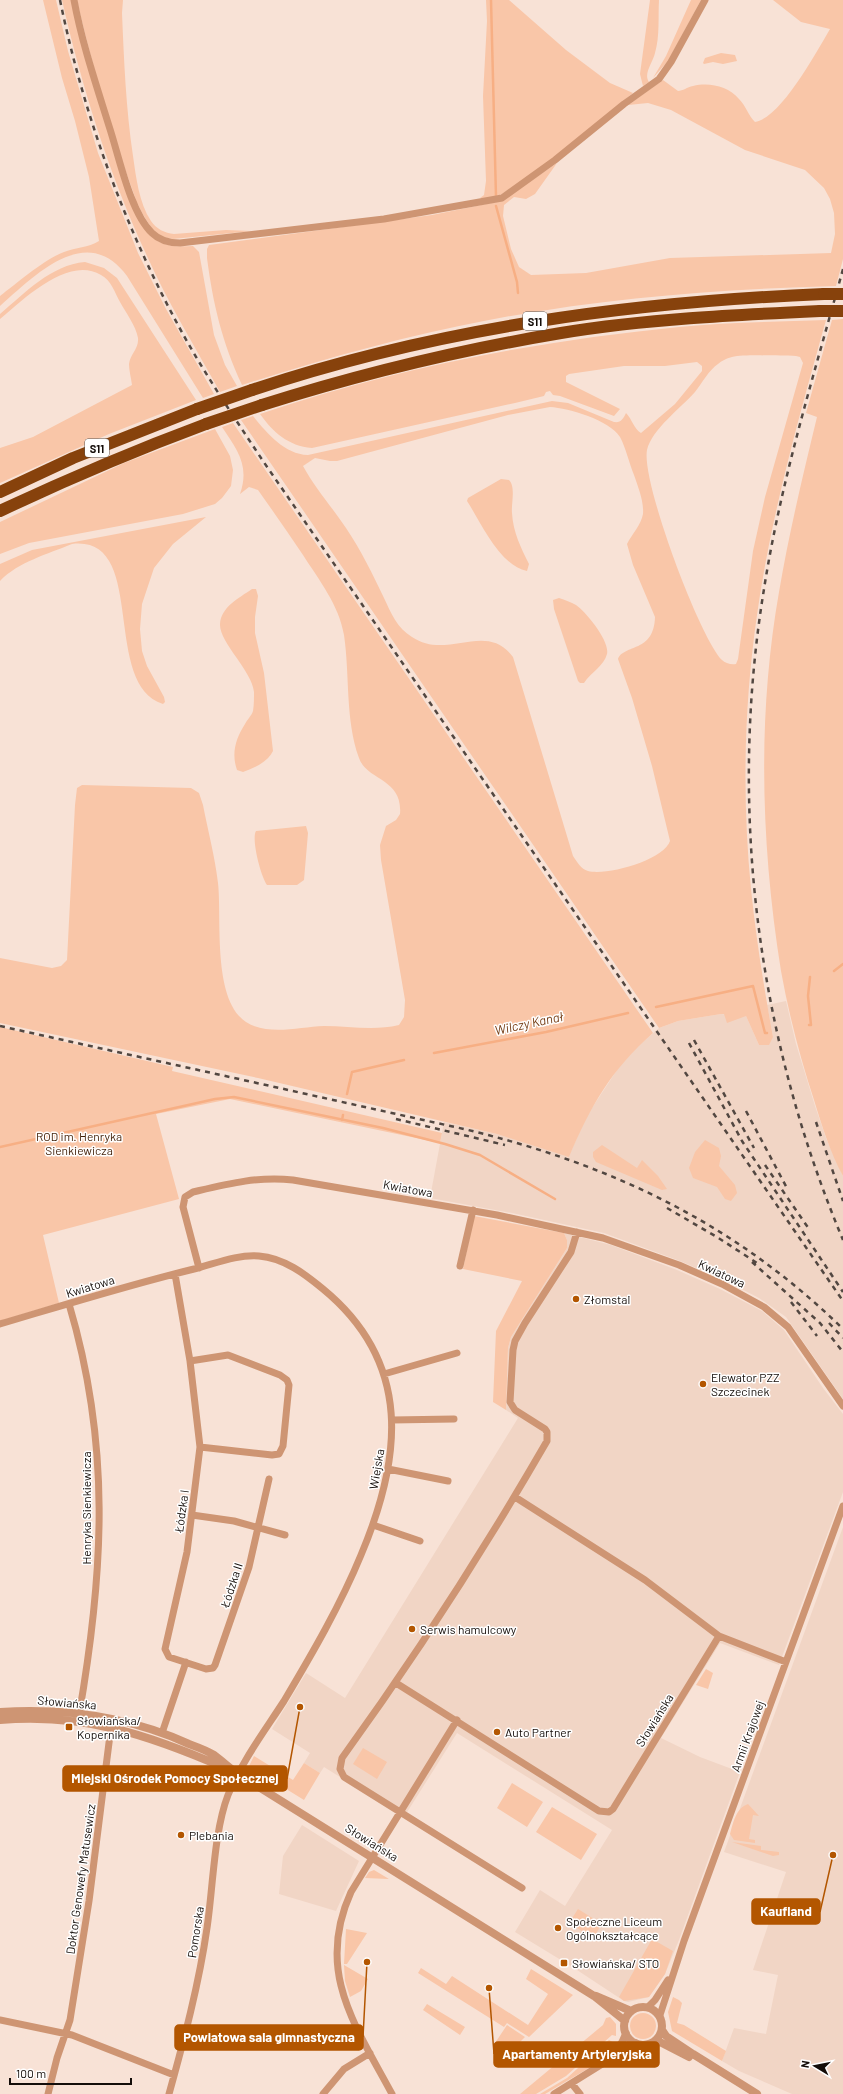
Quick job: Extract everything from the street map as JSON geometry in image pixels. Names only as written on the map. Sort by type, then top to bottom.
[{"type":"highway","name":"S11","points":[[0,492],[73,458],[197,409],[286,379],[403,348],[513,325],[589,312],[671,303],[843,294]]},
{"type":"highway","name":"S11","points":[[0,511],[108,462],[206,424],[262,405],[352,378],[450,354],[562,333],[706,317],[843,311]]},
{"type":"street","points":[[74,0],[88,61],[127,183],[138,210],[151,233],[158,238],[172,243],[180,243],[384,219],[502,198],[555,160],[624,104],[659,79],[671,62],[705,0]]},
{"type":"street","name":"Kwiatowa","points":[[0,1324],[199,1268],[183,1207],[183,1200],[187,1196],[193,1192],[236,1182],[264,1178],[288,1179],[473,1210],[577,1232],[613,1241],[679,1265],[722,1284],[764,1307],[788,1327],[843,1406]]},
{"type":"street","points":[[460,1266],[473,1210]]},
{"type":"street","points":[[522,1888],[344,1777],[340,1764],[342,1758],[396,1683],[515,1497],[548,1437],[545,1429],[515,1410],[510,1402],[513,1350],[519,1332],[571,1252],[577,1232]]},
{"type":"street","name":"Wiejska","points":[[199,1268],[245,1257],[257,1256],[276,1259],[293,1267],[319,1285],[346,1311],[371,1346],[384,1374],[390,1400],[392,1420],[388,1469],[373,1525],[354,1570],[327,1626],[238,1774]]},
{"type":"street","name":"Łódzka I","points":[[175,1274],[190,1361],[200,1447],[192,1515],[183,1570],[165,1649],[169,1657],[186,1662]]},
{"type":"street","name":"Henryka Sienkiewicza","points":[[69,1304],[86,1367],[91,1394],[100,1490],[97,1576],[91,1637],[79,1715]]},
{"type":"street","points":[[384,1374],[457,1354]]},
{"type":"street","points":[[190,1361],[228,1355],[285,1378],[289,1388],[283,1446],[281,1452],[272,1455],[200,1447]]},
{"type":"street","points":[[392,1420],[454,1419]]},
{"type":"street","points":[[388,1469],[448,1481]]},
{"type":"street","name":"Łódzka II","points":[[186,1662],[206,1669],[213,1668],[215,1665],[245,1581],[259,1527],[269,1479]]},
{"type":"street","points":[[515,1497],[644,1580],[719,1636],[786,1662]]},
{"type":"street","name":"Armii Krajowej","points":[[660,2015],[672,1973],[843,1506]]},
{"type":"street","points":[[192,1515],[259,1527],[285,1535]]},
{"type":"street","points":[[373,1525],[420,1541]]},
{"type":"street","name":"Słowiańska","points":[[396,1683],[599,1811],[608,1812],[613,1809],[719,1636]]},
{"type":"street","points":[[162,1733],[186,1662]]},
{"type":"street","name":"Słowiańska","points":[[0,1712],[30,1711],[112,1719],[162,1733],[213,1755],[238,1774],[594,1996],[625,2021]]},
{"type":"street","name":"Słowiańska","points":[[0,1720],[55,1720],[111,1727],[162,1741],[238,1774]]},
{"type":"street","points":[[392,2094],[350,2014],[343,1997],[339,1979],[337,1954],[338,1934],[346,1902],[456,1720]]},
{"type":"street","name":"Doktor Genowefy Matusewicz","points":[[48,2094],[57,2058],[67,2033],[70,2020],[89,1901],[111,1727]]},
{"type":"street","name":"Pomorska","points":[[169,2094],[199,1974],[207,1932],[221,1820],[227,1798],[238,1774]]},
{"type":"street","name":"Armii Krajowej","points":[[648,2007],[656,2000],[672,1973]]},
{"type":"street","name":"Słowiańska","points":[[594,1996],[631,2011]]},
{"type":"street","points":[[604,2064],[622,2042],[626,2033],[625,2021],[631,2011],[640,2006],[648,2007],[660,2015],[662,2030],[656,2040],[647,2045],[636,2044],[626,2033]]},
{"type":"street","points":[[0,2020],[67,2033],[174,2075]]},
{"type":"street","points":[[662,2030],[666,2036],[757,2094]]},
{"type":"street","points":[[656,2040],[680,2052],[747,2094]]},
{"type":"street","points":[[554,2094],[636,2044]]},
{"type":"street","points":[[323,2094],[344,2069],[370,2053]]},
{"type":"street","points":[[572,2084],[580,2094]]},
{"type":"shaded area","points":[[786,1001],[796,1044],[815,1106],[826,1138],[843,1176],[843,1399],[786,1317],[759,1298],[724,1280],[680,1261],[604,1233],[512,1213],[430,1198],[444,1122],[497,1134],[569,1156],[586,1117],[619,1067],[635,1049],[659,1028],[678,1021],[721,1014],[746,1016],[759,1045],[773,1037],[767,1005]]},
{"type":"shaded area","points":[[564,1233],[611,1245],[677,1270],[720,1289],[762,1311],[784,1330],[823,1388],[843,1414],[843,1492],[779,1665],[720,1643],[661,1738],[700,1757],[740,1772],[679,1940],[665,1974],[649,1997],[628,2002],[624,2001],[515,1932],[540,1890],[565,1906],[612,1830],[457,1733],[404,1817],[324,1767],[320,1773],[304,1763],[310,1753],[272,1729],[306,1673],[345,1698],[518,1418],[506,1410],[508,1348],[511,1337],[567,1248],[567,1240]]},
{"type":"shaded area","points":[[843,1527],[843,2094],[792,2094],[739,2071],[722,2061],[734,2028],[766,2034],[778,1975],[753,1970],[786,1872],[724,1852]]},
{"type":"shaded area","points":[[302,1825],[359,1861],[336,1911],[279,1894],[283,1856]]},
{"type":"green space","points":[[43,0],[56,0],[68,51],[98,153],[138,253],[166,309],[214,394],[203,398],[127,276],[112,260],[95,253],[79,253],[62,259],[45,268],[0,306],[0,296],[48,260],[64,252],[91,245],[99,241],[89,177],[75,121],[62,78]]},
{"type":"green space","points":[[62,0],[72,0],[88,65],[147,231],[162,243],[173,246],[193,246],[199,252],[214,335],[225,365],[237,386],[220,392],[173,308],[147,256],[120,194],[98,130],[78,66]]},
{"type":"green space","points":[[77,0],[123,0],[122,13],[127,103],[131,138],[141,198],[147,214],[153,224],[167,233],[174,234],[226,230],[252,231],[173,239],[161,236],[152,228],[140,208],[126,175],[95,71]]},
{"type":"green space","points":[[486,0],[509,0],[566,50],[610,83],[633,93],[544,166],[502,194],[491,199],[480,198],[484,195],[486,181],[483,96],[487,21]]},
{"type":"green space","points":[[650,0],[659,0],[657,47],[647,75],[649,82],[643,86],[640,74]]},
{"type":"green space","points":[[691,0],[701,0],[668,61],[653,78],[666,56]]},
{"type":"green space","points":[[773,0],[843,0],[843,259],[836,286],[705,292],[618,300],[532,312],[458,326],[395,341],[334,357],[242,385],[229,353],[215,307],[207,258],[207,249],[209,245],[432,215],[501,201],[557,163],[535,194],[526,199],[514,197],[504,205],[503,216],[511,249],[519,267],[531,275],[586,273],[670,258],[831,253],[835,234],[834,213],[830,199],[824,188],[805,170],[745,150],[671,110],[648,103],[628,105],[663,80],[678,91],[699,85],[712,85],[724,88],[739,99],[755,122],[765,118],[787,97],[830,29],[801,22]]},
{"type":"green space","points":[[721,53],[735,55],[737,61],[723,64],[713,62],[703,63],[705,58]]},
{"type":"green space","points":[[85,262],[104,268],[117,278],[196,400],[109,434],[0,483],[0,448],[33,437],[132,385],[129,364],[138,342],[137,333],[112,287],[101,275],[88,270],[75,271],[61,275],[33,291],[0,319],[0,314],[39,281],[61,268]]},
{"type":"green space","points":[[843,319],[843,1176],[834,1158],[809,1084],[795,1036],[784,987],[774,924],[769,877],[764,782],[767,686],[772,639],[787,548],[817,417],[806,413],[832,320]]},
{"type":"green space","points":[[826,320],[787,466],[770,540],[757,615],[749,683],[746,752],[746,820],[748,855],[763,982],[773,1037],[769,1045],[759,1045],[746,1016],[727,1023],[724,1014],[721,1014],[678,1021],[659,1028],[241,420],[253,416],[270,436],[284,447],[299,454],[308,455],[552,401],[568,403],[614,422],[622,420],[626,413],[641,433],[675,404],[702,371],[702,366],[697,362],[665,366],[624,366],[569,374],[566,376],[566,382],[620,409],[614,416],[560,396],[553,395],[550,391],[546,392],[544,396],[515,403],[312,448],[303,447],[288,441],[270,427],[260,414],[362,383],[414,370],[467,358],[573,340],[697,325]],"holes":[[[738,356],[800,357],[803,363],[765,497],[753,551],[738,659],[736,664],[730,664],[722,660],[712,645],[700,621],[674,558],[653,493],[648,467],[647,450],[655,434],[695,392],[712,370],[721,362],[730,357]],[[550,407],[578,412],[598,420],[615,431],[620,437],[624,446],[643,504],[642,518],[627,544],[633,565],[655,617],[650,637],[638,646],[621,654],[618,659],[632,698],[652,766],[670,841],[666,848],[646,860],[621,869],[608,871],[597,872],[583,869],[573,856],[513,657],[502,647],[491,642],[478,641],[439,645],[425,643],[412,637],[402,629],[392,615],[351,536],[303,466],[315,458],[337,461],[508,415]]]},
{"type":"green space","points":[[233,423],[653,1033],[625,1061],[604,1089],[577,1138],[569,1157],[497,1134],[258,1078],[0,1023],[0,958],[52,968],[61,966],[67,960],[75,805],[77,788],[82,785],[191,788],[199,793],[203,805],[218,883],[223,977],[228,996],[235,1011],[246,1022],[264,1029],[274,1030],[324,1026],[380,1028],[399,1025],[404,1017],[405,1000],[381,860],[380,845],[386,826],[396,820],[400,814],[399,802],[396,793],[384,781],[363,766],[359,758],[350,713],[344,635],[338,613],[333,603],[322,583],[258,490],[249,487],[240,494],[244,475],[243,466],[233,443],[222,427]]},
{"type":"green space","points":[[215,429],[230,456],[233,470],[231,486],[222,498],[215,504],[183,514],[29,543],[0,554],[0,522],[124,463]]},
{"type":"green space","points":[[501,479],[509,480],[511,483],[514,527],[529,564],[527,571],[508,561],[500,552],[485,532],[467,501],[468,498]]},
{"type":"green space","points":[[206,517],[173,544],[154,568],[142,604],[140,629],[142,651],[147,666],[164,697],[165,702],[163,704],[144,691],[133,669],[118,585],[110,562],[95,547],[72,544],[24,564],[7,574],[0,581],[0,564],[32,550]]},
{"type":"green space","points":[[252,589],[256,589],[258,596],[255,617],[255,633],[264,673],[273,751],[264,761],[243,772],[237,770],[235,764],[235,746],[239,735],[252,714],[254,692],[248,675],[230,648],[221,631],[220,624],[221,618],[227,608]]},
{"type":"green space","points":[[559,598],[576,605],[585,614],[596,627],[607,648],[607,654],[603,662],[584,683],[580,683],[578,681],[554,609],[553,600]]},
{"type":"green space","points":[[306,826],[308,833],[304,880],[297,885],[267,885],[257,858],[255,842],[256,831]]},
{"type":"green space","name":"ROD im. Henryka Sienkiewicza","points":[[0,1027],[173,1067],[172,1071],[442,1133],[440,1143],[230,1099],[156,1114],[179,1199],[43,1235],[59,1303],[0,1321]]},
{"type":"green space","points":[[705,1140],[719,1148],[721,1156],[719,1166],[735,1185],[737,1193],[731,1201],[725,1199],[717,1187],[693,1178],[689,1168],[695,1152]]},
{"type":"green space","points":[[602,1145],[637,1168],[642,1160],[658,1176],[667,1189],[662,1190],[596,1162],[593,1157],[593,1152]]},
{"type":"green space","points":[[474,1216],[564,1233],[567,1240],[567,1248],[511,1337],[508,1348],[506,1410],[493,1402],[496,1331],[522,1281],[463,1269]]},
{"type":"green space","points":[[706,1669],[713,1673],[708,1689],[696,1685]]},
{"type":"green space","points":[[363,1748],[387,1762],[377,1779],[353,1764]]},
{"type":"green space","points":[[254,1756],[293,1780],[304,1763],[320,1773],[304,1800],[249,1766]]},
{"type":"green space","points":[[512,1783],[543,1802],[527,1827],[497,1808]]},
{"type":"green space","points":[[748,1804],[759,1816],[753,1815],[749,1839],[755,1840],[755,1843],[734,1840],[730,1834],[738,1812]]},
{"type":"green space","points":[[552,1807],[597,1834],[581,1860],[536,1832]]},
{"type":"green space","points":[[732,1842],[761,1846],[761,1850],[779,1852],[779,1855],[773,1856]]},
{"type":"green space","points":[[374,1870],[389,1879],[365,1878],[369,1872]]},
{"type":"green space","points":[[578,1909],[602,1924],[593,1938],[569,1923]]},
{"type":"green space","points":[[346,1929],[367,1933],[347,1964],[344,1964]]},
{"type":"green space","points":[[652,1939],[673,1951],[665,1974],[649,1997],[624,2001],[619,1997]]},
{"type":"green space","points":[[344,1965],[368,1979],[361,1991],[350,1997],[345,1981]]},
{"type":"green space","points":[[421,1968],[446,1984],[452,1976],[528,2025],[548,1994],[526,1979],[531,1969],[573,1995],[529,2037],[507,2023],[504,2027],[418,1973]]},
{"type":"green space","points":[[673,1997],[682,2003],[677,2023],[684,2025],[726,2051],[722,2061],[672,2031],[668,2012]]},
{"type":"green space","points":[[427,2004],[465,2027],[460,2035],[423,2010]]},
{"type":"green space","points":[[643,2013],[652,2017],[656,2026],[652,2035],[643,2039],[634,2035],[630,2026],[634,2017]]},
{"type":"green space","points":[[610,2017],[616,2024],[616,2036],[612,2035],[566,2076],[536,2094],[520,2094],[603,2025],[606,2018]]},
{"type":"green space","points":[[507,2025],[525,2037],[506,2056],[493,2046]]},
{"type":"green space","points":[[609,2040],[616,2044],[594,2065],[545,2094],[540,2094],[567,2078]]},
{"type":"waterway","points":[[491,0],[496,197]]},
{"type":"waterway","points":[[496,206],[517,282],[518,293]]},
{"type":"waterway","name":"Wilczy Kanał","points":[[834,971],[843,964]]},
{"type":"waterway","name":"Wilczy Kanał","points":[[809,1025],[811,1025],[808,996],[810,977]]},
{"type":"waterway","name":"Wilczy Kanał","points":[[656,1007],[753,986],[765,1033],[767,1033]]},
{"type":"waterway","name":"Wilczy Kanał","points":[[434,1053],[546,1032],[628,1013]]},
{"type":"waterway","points":[[347,1094],[352,1072],[404,1060]]},
{"type":"waterway","points":[[0,1147],[215,1099],[234,1097],[383,1128],[445,1144],[480,1155],[555,1199]]},
{"type":"waterway","points":[[342,1120],[343,1115]]},
{"type":"railway","points":[[60,0],[81,87],[109,172],[144,256],[163,296],[203,368],[263,461],[843,1301]]},
{"type":"railway","points":[[843,269],[799,428],[779,508],[771,548],[764,589],[754,672],[749,755],[750,838],[758,920],[771,1002],[789,1083],[813,1162],[843,1240]]},
{"type":"railway","points":[[0,1026],[464,1129],[518,1143],[570,1160],[620,1180],[668,1202],[714,1228],[759,1258],[802,1291],[843,1329]]},
{"type":"railway","points":[[694,1040],[754,1148]]},
{"type":"railway","points":[[689,1043],[742,1141],[843,1292]]},
{"type":"railway","points":[[746,1111],[788,1190]]},
{"type":"railway","points":[[396,1119],[505,1145]]},
{"type":"railway","points":[[816,1122],[843,1201]]},
{"type":"railway","points":[[765,1165],[809,1229]]},
{"type":"railway","points":[[667,1208],[717,1237],[757,1263]]},
{"type":"railway","points":[[752,1262],[820,1323],[843,1352]]},
{"type":"railway","points":[[791,1302],[817,1336]]},
{"type":"railway","points":[[829,1323],[843,1338]]},
{"type":"place","name":"Złomstal","points":[[576,1299]]},
{"type":"place","name":"Elewator PZZ Szczecinek","points":[[703,1384]]},
{"type":"place","name":"Serwis hamulcowy","points":[[412,1629]]},
{"type":"place","name":"Miejski Ośrodek Pomocy Społecznej","points":[[300,1707]]},
{"type":"place","name":"Słowiańska/ Kopernika","points":[[69,1727]]},
{"type":"place","name":"Auto Partner","points":[[497,1732]]},
{"type":"place","name":"Plebania","points":[[181,1835]]},
{"type":"place","name":"Kaufland","points":[[833,1855]]},
{"type":"place","name":"Społeczne Liceum Ogólnokształcące","points":[[558,1928]]},
{"type":"place","name":"Powiatowa sala gimnastyczna","points":[[367,1962]]},
{"type":"place","name":"Słowiańska/ STO","points":[[564,1963]]},
{"type":"place","name":"Apartamenty Artyleryjska","points":[[489,1988]]}]
